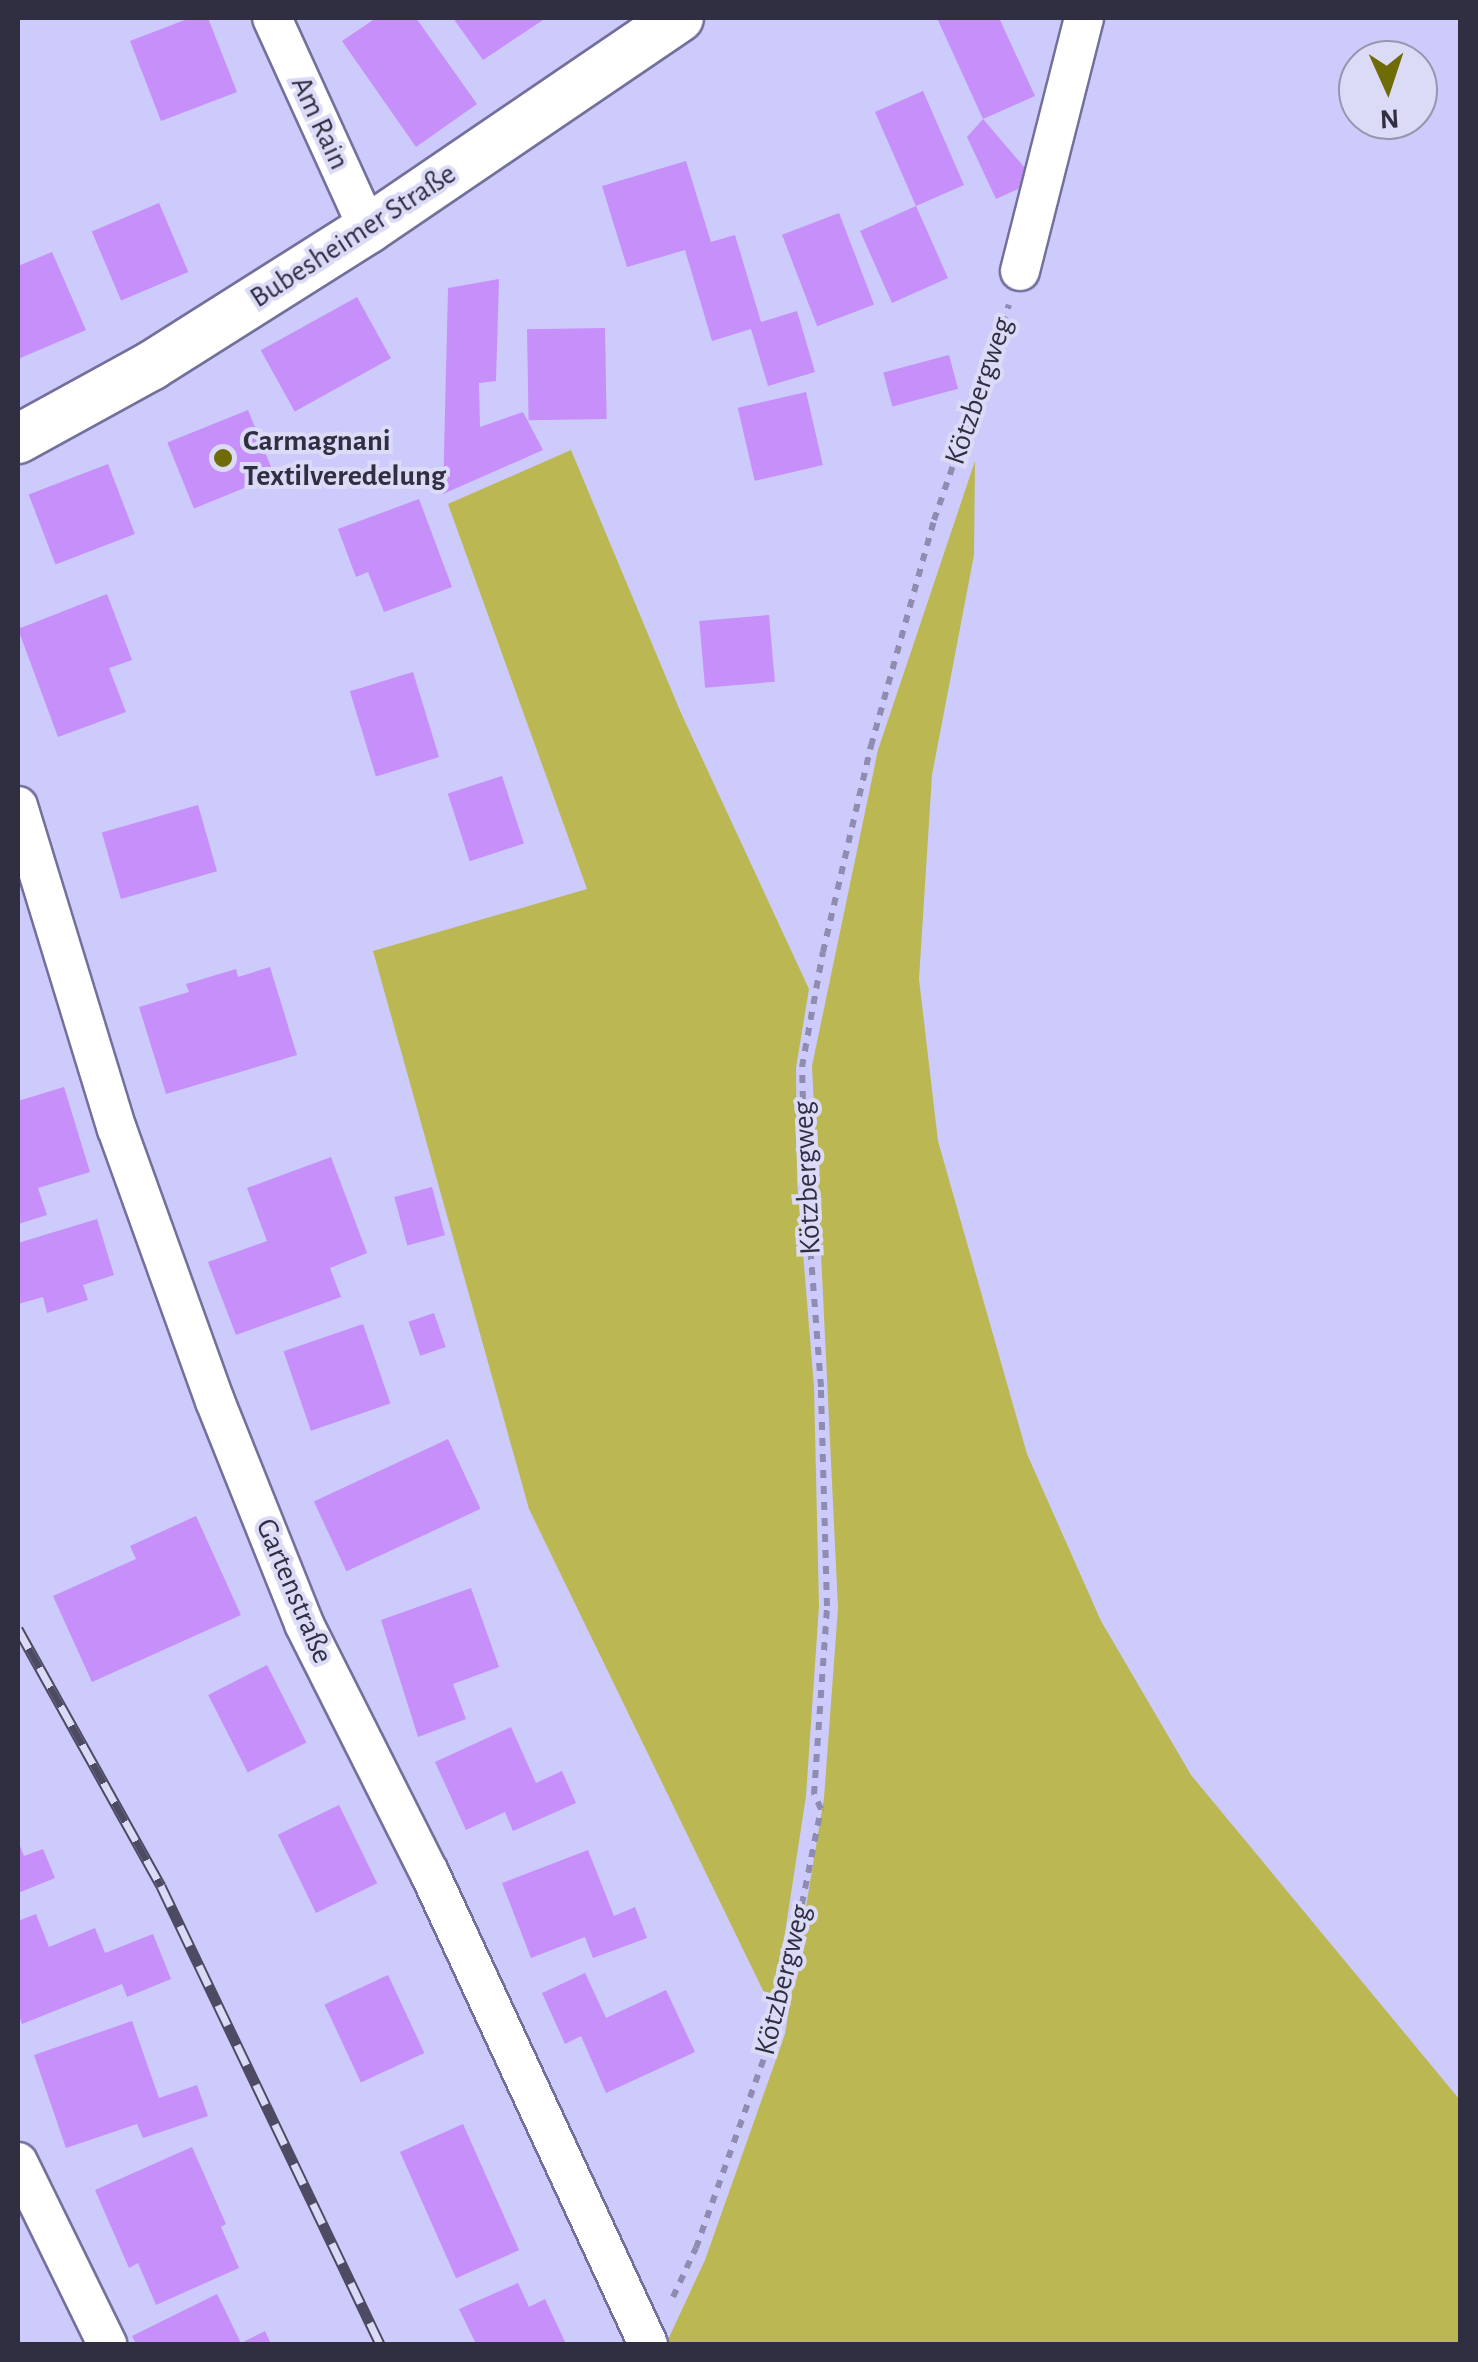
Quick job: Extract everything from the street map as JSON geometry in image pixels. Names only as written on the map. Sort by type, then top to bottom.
[{"type":"street","name":"Am Rain","points":[[272,18],[368,229]]},
{"type":"street","points":[[1020,271],[1084,18]]},
{"type":"street","name":"Bubesheimer Straße","points":[[18,439],[151,366],[368,229],[651,26]]},
{"type":"street","name":"Gartenstraße","points":[[18,806],[117,1129],[215,1401],[304,1624],[657,2328]]},
{"type":"street","points":[[18,2162],[107,2344]]},
{"type":"path","name":"Kötzbergweg","points":[[657,2328],[696,2248],[780,2014],[822,1809],[814,1794],[826,1606],[822,1387],[805,1179],[802,1067],[823,952],[871,746],[934,520],[1020,271]]},
{"type":"shaded area","points":[[571,450],[681,713],[809,989],[796,1068],[797,1180],[814,1387],[819,1606],[806,1796],[773,2011],[529,1509],[373,951],[587,889],[448,504]]},
{"type":"shaded area","points":[[975,461],[974,555],[932,775],[919,979],[938,1141],[1027,1454],[1101,1621],[1191,1775],[1460,2100],[1460,2344],[666,2344],[705,2260],[785,2034],[824,1798],[838,1608],[812,1066],[878,750]]},
{"type":"building","points":[[190,18],[208,18],[237,92],[161,121],[130,41]]},
{"type":"building","points":[[376,18],[416,18],[477,104],[416,147],[342,41]]},
{"type":"building","points":[[453,18],[546,18],[483,60]]},
{"type":"building","points":[[937,18],[999,18],[1035,96],[983,119]]},
{"type":"building","points":[[923,91],[964,185],[916,206],[875,112]]},
{"type":"building","points":[[983,119],[1036,181],[996,199],[967,137]]},
{"type":"building","points":[[686,161],[711,242],[735,235],[761,322],[797,311],[815,372],[768,386],[751,329],[712,341],[685,250],[627,267],[602,186]]},
{"type":"building","points":[[159,203],[188,272],[121,301],[92,232]]},
{"type":"building","points":[[916,206],[948,278],[892,303],[860,231]]},
{"type":"building","points":[[839,213],[874,304],[817,326],[782,235]]},
{"type":"building","points":[[52,252],[86,330],[18,359],[18,266]]},
{"type":"building","points":[[499,279],[496,381],[479,383],[480,427],[523,412],[543,450],[443,494],[448,288]]},
{"type":"building","points":[[357,297],[391,358],[295,412],[261,350]]},
{"type":"building","points":[[605,328],[607,419],[529,420],[527,329]]},
{"type":"building","points":[[949,355],[958,389],[892,406],[883,373]]},
{"type":"building","points":[[806,392],[823,465],[755,481],[738,408]]},
{"type":"building","points":[[248,410],[275,476],[194,508],[167,443]]},
{"type":"building","points":[[108,464],[135,534],[56,564],[29,494]]},
{"type":"building","points":[[419,499],[452,587],[384,612],[368,572],[356,577],[338,529]]},
{"type":"building","points":[[107,594],[132,660],[109,668],[126,712],[58,737],[18,629]]},
{"type":"building","points":[[769,615],[775,682],[705,688],[699,621]]},
{"type":"building","points":[[413,672],[439,757],[376,776],[350,691]]},
{"type":"building","points":[[502,776],[524,844],[470,861],[448,794]]},
{"type":"building","points":[[198,805],[217,871],[121,899],[102,833]]},
{"type":"building","points":[[270,967],[297,1055],[166,1094],[139,1007],[189,992],[186,984],[236,969],[238,977]]},
{"type":"building","points":[[64,1087],[90,1172],[38,1188],[47,1215],[18,1224],[18,1101]]},
{"type":"building","points":[[331,1157],[367,1253],[330,1268],[341,1297],[236,1335],[208,1262],[267,1241],[247,1188]]},
{"type":"building","points":[[432,1187],[445,1235],[407,1245],[394,1197]]},
{"type":"building","points":[[97,1219],[114,1275],[83,1285],[88,1300],[47,1313],[43,1297],[18,1304],[18,1243]]},
{"type":"building","points":[[434,1313],[446,1347],[420,1356],[408,1322]]},
{"type":"building","points":[[363,1324],[390,1403],[311,1431],[284,1351]]},
{"type":"building","points":[[448,1439],[481,1509],[346,1571],[314,1502]]},
{"type":"building","points":[[196,1516],[241,1615],[92,1682],[53,1596],[136,1559],[130,1546]]},
{"type":"building","points":[[471,1588],[499,1667],[453,1684],[466,1719],[418,1737],[381,1620]]},
{"type":"building","points":[[267,1665],[306,1743],[248,1772],[208,1695]]},
{"type":"building","points":[[511,1727],[536,1783],[562,1771],[576,1803],[513,1831],[505,1812],[466,1830],[435,1762]]},
{"type":"building","points":[[339,1805],[377,1883],[316,1913],[278,1835]]},
{"type":"building","points":[[18,1841],[24,1856],[43,1849],[55,1878],[18,1893]]},
{"type":"building","points":[[588,1850],[614,1916],[635,1907],[647,1938],[593,1958],[585,1937],[531,1958],[502,1883]]},
{"type":"building","points":[[36,1914],[49,1947],[95,1928],[105,1953],[153,1934],[171,1979],[127,1997],[122,1984],[22,2024],[18,2013],[18,1921]]},
{"type":"building","points":[[585,1973],[606,2018],[666,1990],[695,2052],[606,2093],[581,2036],[565,2044],[542,1993]]},
{"type":"building","points":[[388,1975],[424,2053],[361,2083],[325,2005]]},
{"type":"building","points":[[132,2021],[159,2098],[197,2085],[208,2116],[143,2138],[137,2124],[66,2148],[34,2055]]},
{"type":"building","points":[[463,2124],[519,2250],[456,2278],[400,2152]]},
{"type":"building","points":[[192,2147],[226,2224],[221,2227],[239,2268],[156,2305],[138,2263],[129,2268],[95,2190]]},
{"type":"building","points":[[518,2283],[529,2307],[545,2299],[566,2344],[476,2344],[459,2309]]},
{"type":"building","points":[[217,2294],[241,2343],[265,2331],[271,2344],[136,2344],[132,2336]]},
{"type":"railway","points":[[18,1629],[161,1886],[380,2344]]},
{"type":"place","name":"Carmagnani Textilveredelung","points":[[223,458]]}]
